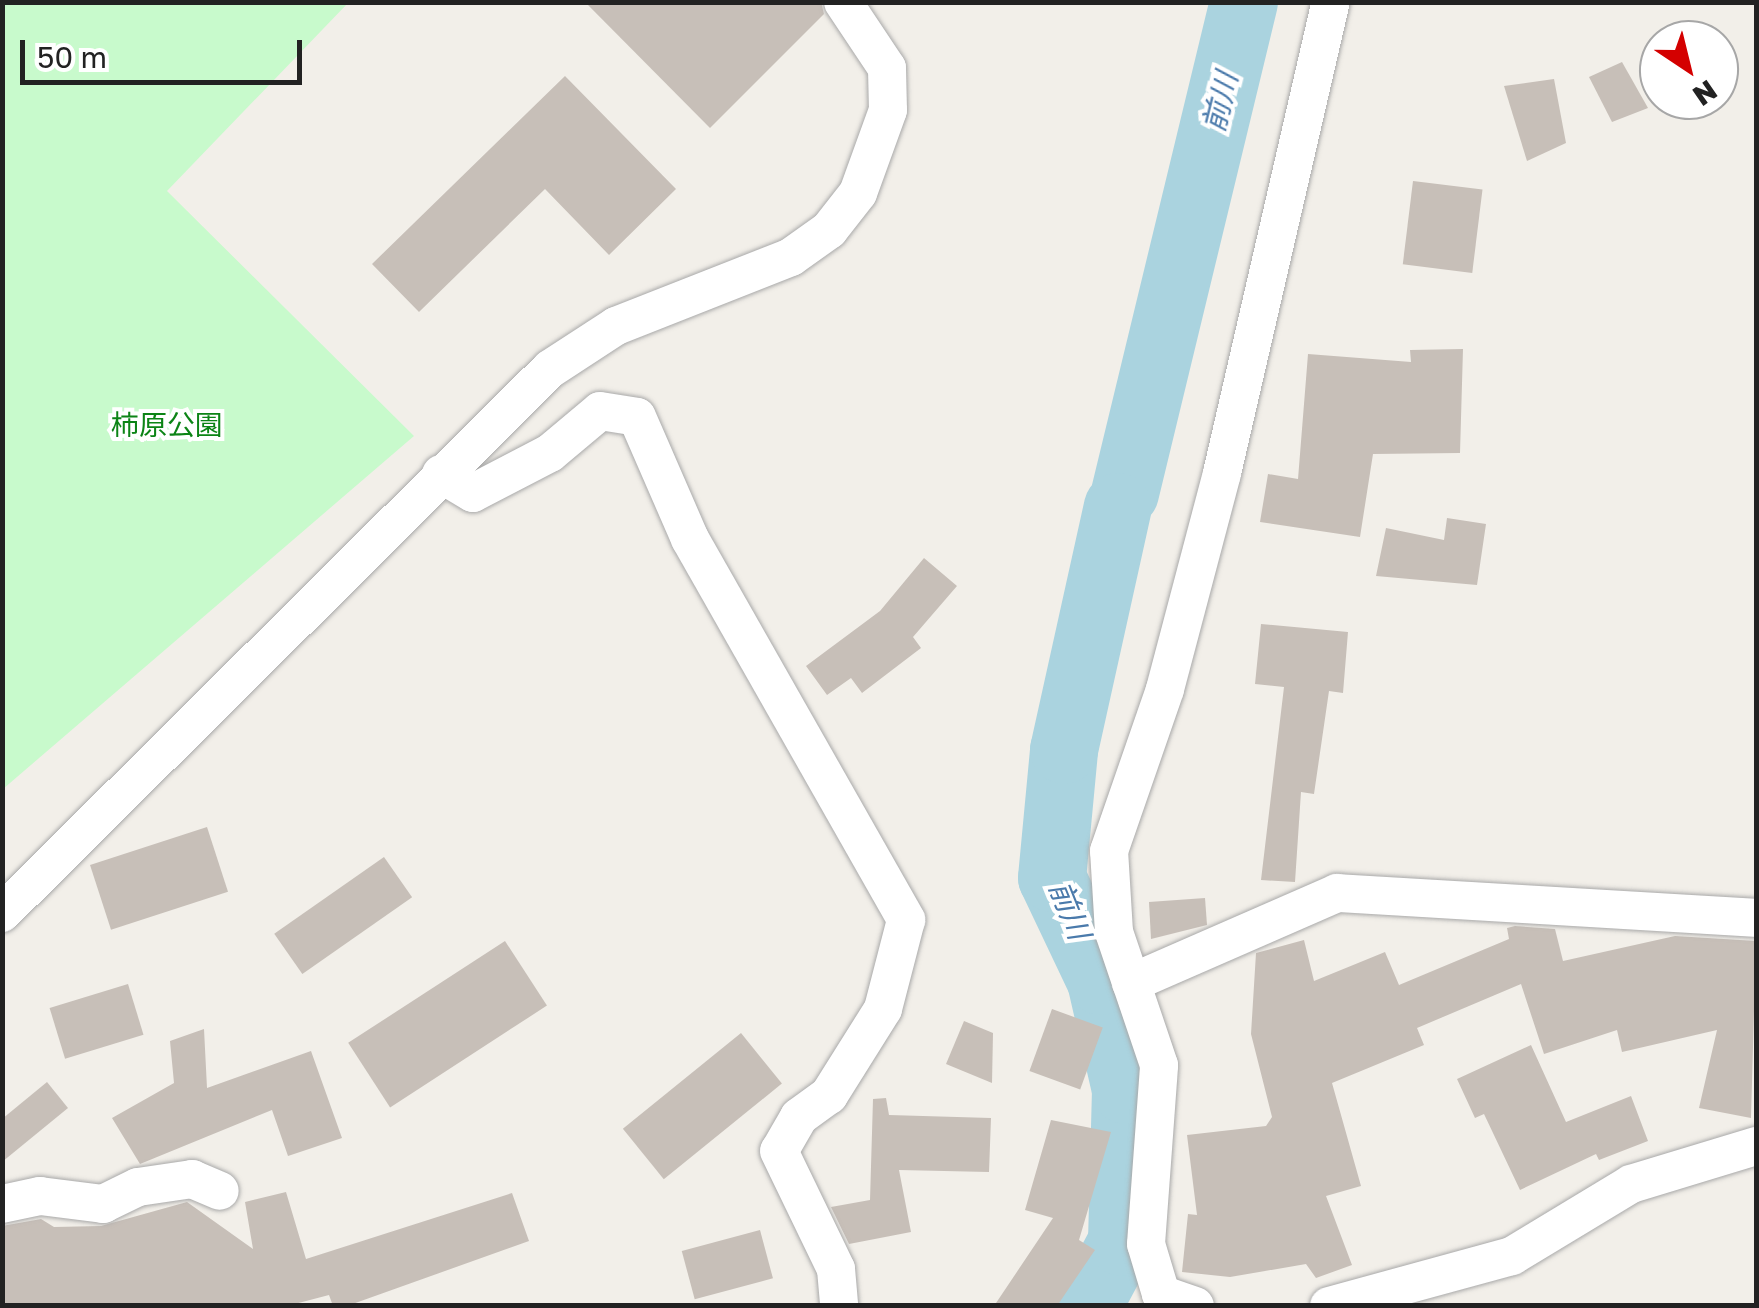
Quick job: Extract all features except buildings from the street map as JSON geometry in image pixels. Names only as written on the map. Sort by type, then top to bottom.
[{"type":"street","points":[[2,913],[550,369],[616,326],[791,258],[829,230],[864,180],[888,110],[886,68],[844,2]]},
{"type":"street","points":[[1166,1302],[1146,1244],[1160,1064],[1114,932],[1114,822],[1165,689],[1331,2]]},
{"type":"street","points":[[441,474],[473,493],[550,453],[600,411],[637,417],[690,538],[906,920],[883,1009],[829,1095],[799,1117],[779,1151],[836,1269],[840,1306]]},
{"type":"street","points":[[1131,983],[1338,893],[1756,918]]},
{"type":"street","points":[[1329,1306],[1512,1256],[1631,1184],[1756,1146]]},
{"type":"street","points":[[2,1204],[40,1196],[104,1204],[138,1187],[192,1179],[220,1191]]},
{"type":"green space","name":"柿原公園","points":[[3,2],[348,3],[167,191],[414,436],[3,789]]},
{"type":"waterway","name":"前川","points":[[1125,493],[1244,2]]},
{"type":"waterway","name":"前川","points":[[1088,1306],[1122,1242],[1126,1090],[1101,981],[1052,878],[1064,750],[1118,507]]}]
